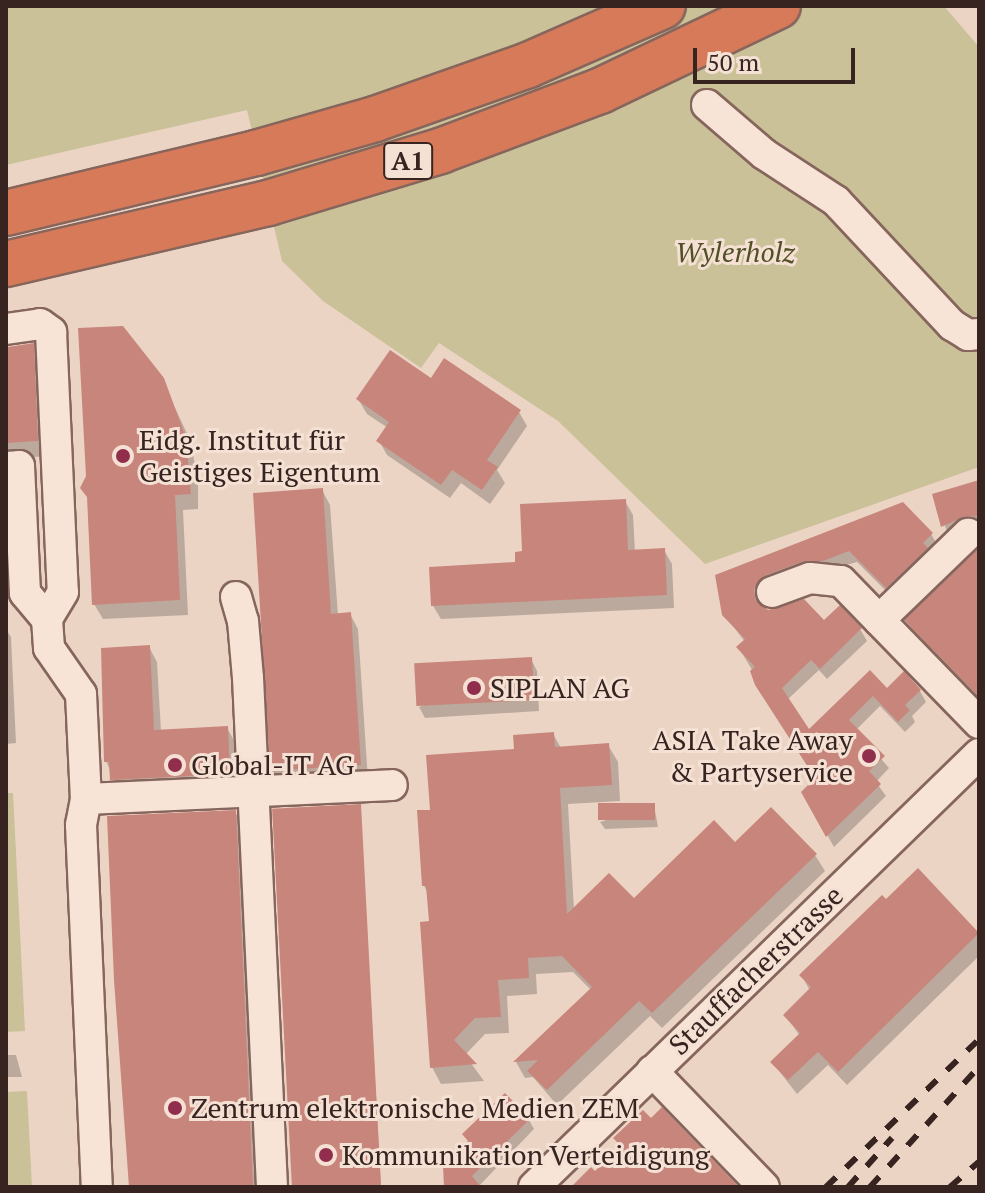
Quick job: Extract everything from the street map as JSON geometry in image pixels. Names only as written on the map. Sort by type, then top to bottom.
[{"type":"highway","name":"A1","points":[[6,213],[256,153],[472,86],[663,6]]},
{"type":"highway","name":"A1","points":[[6,264],[268,203],[440,151],[546,112],[655,66],[778,6]]},
{"type":"street","points":[[707,105],[764,154],[836,201],[952,325],[968,335],[979,334]]},
{"type":"street","points":[[6,329],[40,324],[51,332],[63,592],[47,619],[49,648],[81,694],[86,799],[81,825],[97,1187]]},
{"type":"street","points":[[47,619],[25,593],[13,480],[58,491]]},
{"type":"street","points":[[879,620],[968,534]]},
{"type":"street","points":[[772,592],[810,578],[834,579],[879,620],[979,723]]},
{"type":"street","points":[[236,597],[243,621],[254,791],[272,1187]]},
{"type":"street","name":"Stauffacherstrasse","points":[[534,1187],[979,754]]},
{"type":"street","points":[[86,799],[392,785]]},
{"type":"street","points":[[652,1071],[764,1187]]},
{"type":"green space","name":"Wylerholz","points":[[6,6],[944,6],[979,47],[979,467],[705,564],[558,421],[439,343],[421,368],[323,301],[282,261],[247,110],[6,165]]},
{"type":"green space","points":[[6,793],[13,793],[25,1031],[6,1032]]},
{"type":"green space","points":[[27,1091],[32,1187],[6,1187],[6,1092]]},
{"type":"building","points":[[123,326],[164,378],[186,438],[191,494],[175,495],[180,600],[92,605],[87,497],[80,488],[86,476],[78,328]]},
{"type":"building","points":[[34,343],[38,441],[6,443],[8,347]]},
{"type":"building","points":[[390,350],[431,378],[444,358],[521,410],[487,460],[498,467],[482,490],[452,470],[441,485],[376,441],[389,422],[356,399]]},
{"type":"building","points":[[979,480],[979,516],[963,517],[941,527],[932,494]]},
{"type":"building","points":[[323,488],[331,614],[351,612],[361,765],[270,771],[253,493]]},
{"type":"building","points":[[626,499],[628,550],[665,548],[667,595],[431,606],[429,567],[515,562],[515,552],[522,551],[520,504]]},
{"type":"building","points":[[903,502],[933,533],[923,543],[928,548],[886,588],[849,551],[823,561],[804,561],[766,575],[754,588],[755,599],[768,610],[804,599],[824,620],[840,605],[862,628],[820,669],[811,660],[782,688],[809,729],[870,670],[887,688],[904,671],[921,690],[905,705],[910,710],[898,722],[873,696],[849,720],[885,756],[869,771],[881,784],[826,837],[801,792],[815,778],[755,685],[750,671],[755,667],[736,647],[745,639],[722,615],[715,575]]},
{"type":"building","points":[[979,548],[979,697],[904,620]]},
{"type":"building","points":[[150,645],[154,730],[228,726],[230,774],[110,780],[109,762],[104,762],[101,648]]},
{"type":"building","points":[[532,657],[534,700],[416,706],[414,663]]},
{"type":"building","points":[[554,732],[555,747],[609,743],[612,785],[560,788],[567,914],[609,873],[634,898],[714,820],[735,842],[771,807],[817,854],[652,1013],[639,1001],[547,1090],[527,1071],[538,1060],[513,1062],[592,987],[562,956],[528,958],[529,978],[498,980],[501,1017],[475,1018],[454,1040],[477,1064],[430,1068],[420,922],[429,921],[426,886],[422,886],[417,810],[430,810],[426,755],[514,749],[513,735]]},
{"type":"building","points":[[598,803],[655,803],[655,820],[598,820]]},
{"type":"building","points":[[361,804],[381,1186],[292,1187],[272,809]]},
{"type":"building","points":[[236,810],[253,1187],[129,1187],[114,980],[107,816]]},
{"type":"building","points":[[918,868],[979,933],[838,1072],[818,1052],[788,1080],[770,1062],[800,1033],[783,1015],[811,987],[799,975],[882,895],[886,899]]},
{"type":"building","points":[[505,1093],[530,1119],[472,1176],[481,1187],[444,1187],[443,1166],[468,1141],[462,1134]]},
{"type":"building","points":[[662,1107],[739,1187],[571,1187],[591,1167],[595,1171],[621,1146],[613,1138],[643,1110],[651,1118]]},
{"type":"railway","points":[[826,1187],[979,1039]]},
{"type":"railway","points":[[870,1187],[979,1067]]},
{"type":"railway","points":[[848,1187],[892,1138]]},
{"type":"railway","points":[[950,1187],[979,1162]]},
{"type":"place","name":"Eidg. Institut für Geistiges Eigentum","points":[[123,456]]},
{"type":"place","name":"SIPLAN AG","points":[[474,688]]},
{"type":"place","name":"ASIA Take Away & Partyservice","points":[[869,756]]},
{"type":"place","name":"Global-IT AG","points":[[175,765]]},
{"type":"place","name":"Zentrum elektronische Medien ZEM","points":[[175,1108]]},
{"type":"place","name":"Kommunikation Verteidigung","points":[[326,1155]]}]
